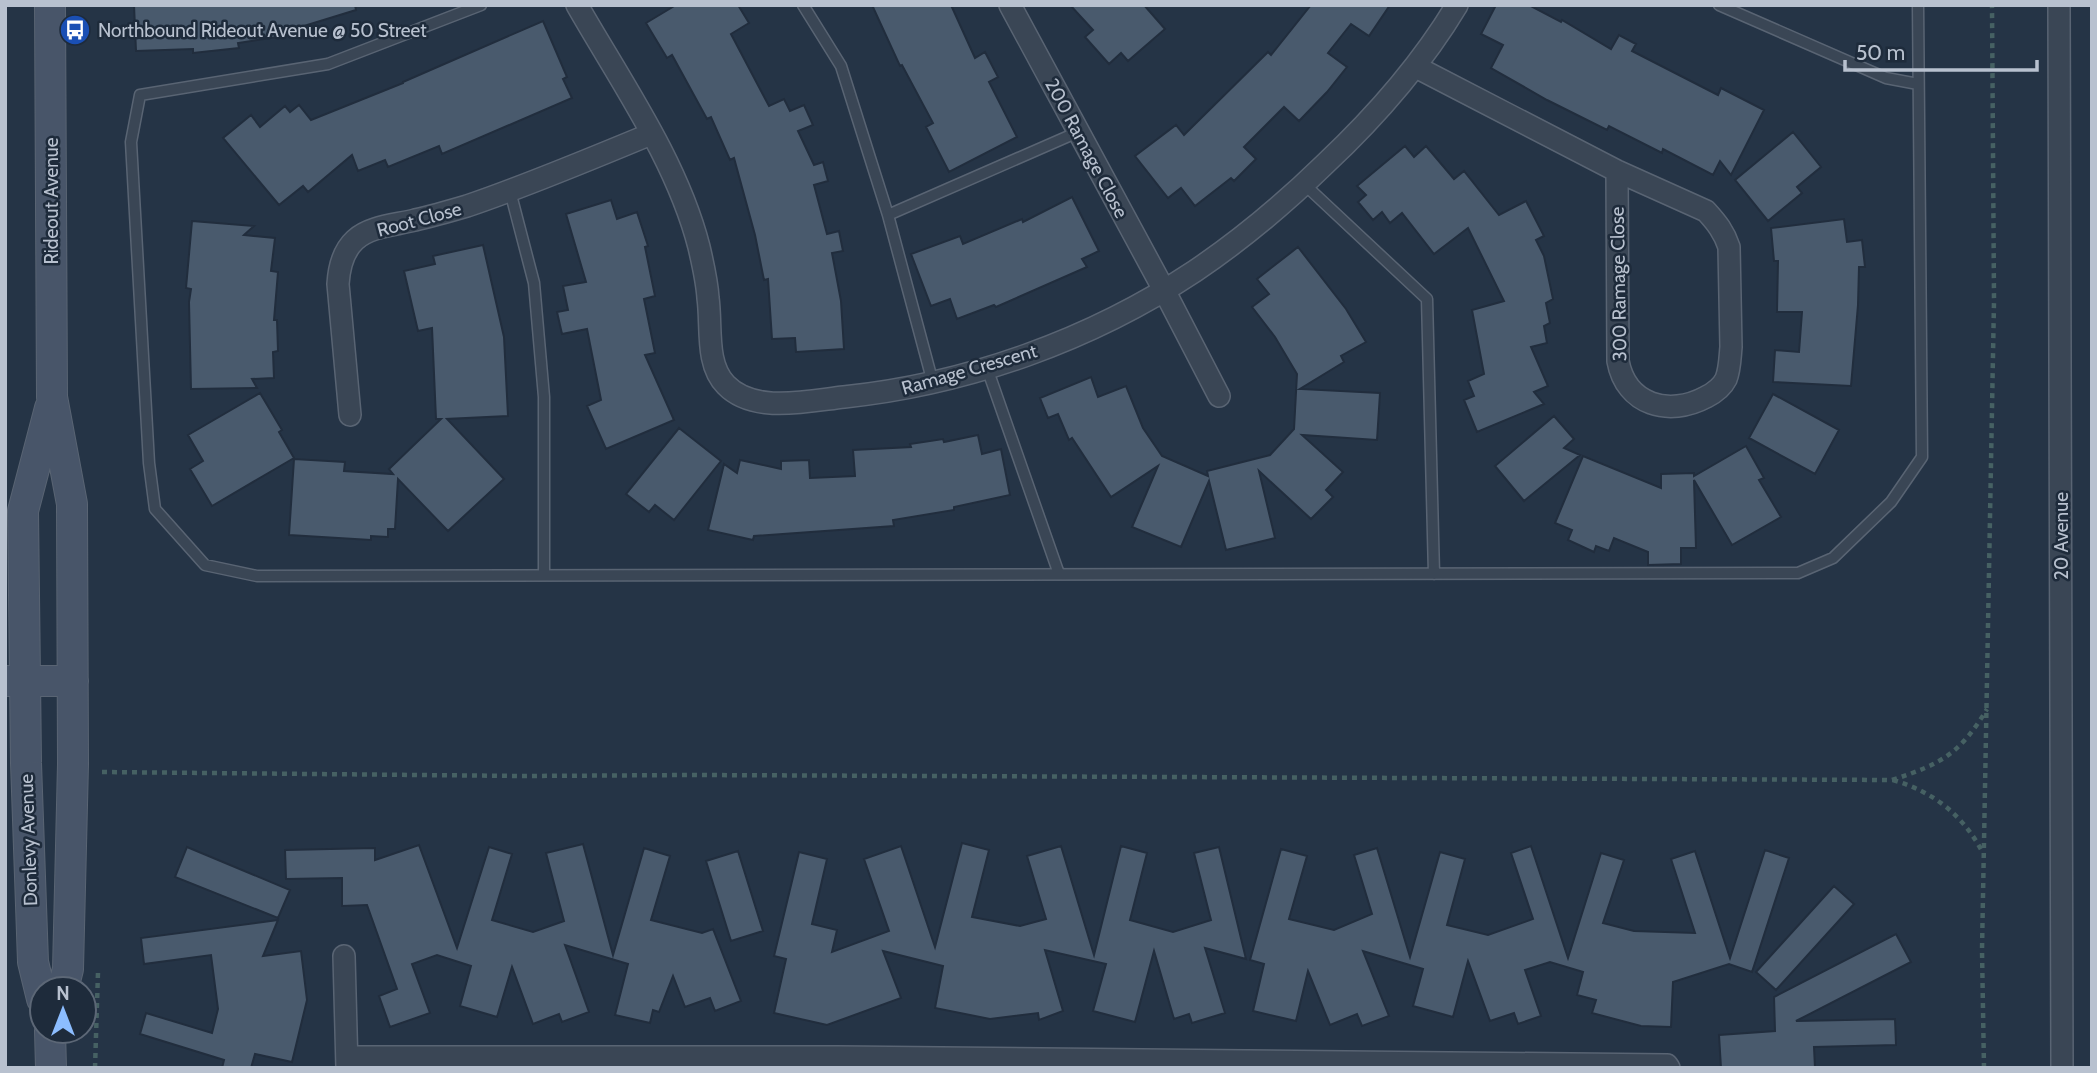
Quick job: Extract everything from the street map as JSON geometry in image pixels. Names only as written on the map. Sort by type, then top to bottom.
[{"type":"street","name":"Rideout Avenue","points":[[50,5],[52,397],[72,504],[73,681]]},
{"type":"street","name":"Ramage Crescent","points":[[577,5],[682,193],[693,224],[706,279],[713,362],[725,384],[749,400],[766,403],[851,396],[933,383],[988,368],[1055,344],[1164,290],[1225,249],[1304,184],[1383,106],[1416,66],[1457,5]]},
{"type":"street","name":"200 Ramage Close","points":[[1010,5],[1219,396]]},
{"type":"street","name":"20 Avenue","points":[[2059,5],[2062,1068]]},
{"type":"street","name":"300 Ramage Close","points":[[1416,66],[1617,172],[1706,211],[1724,233],[1729,247],[1731,347],[1725,380],[1717,390],[1687,405],[1651,404],[1637,397],[1620,375],[1617,172]]},
{"type":"street","name":"Root Close","points":[[350,415],[338,284],[341,262],[354,241],[372,231],[510,191],[651,134]]},
{"type":"street","name":"Rideout Avenue","points":[[16,681],[23,511],[52,397]]},
{"type":"street","points":[[16,681],[73,681]]},
{"type":"street","name":"Donlevy Avenue","points":[[16,681],[16,726],[26,763],[33,962],[36,975]]},
{"type":"street","name":"Donlevy Avenue","points":[[66,975],[73,681]]},
{"type":"street","points":[[16,726],[73,726]]},
{"type":"street","points":[[344,956],[347,1062],[1667,1065],[1669,1068]]},
{"type":"street","points":[[51,1045],[51,1068]]},
{"type":"lane","points":[[481,5],[328,64],[139,95],[131,142],[149,463],[155,509],[205,565],[257,576],[1798,573],[1833,558],[1891,502],[1922,457],[1918,5]]},
{"type":"lane","points":[[803,5],[841,66],[888,215],[933,383]]},
{"type":"lane","points":[[1719,5],[1886,78],[1918,84]]},
{"type":"lane","points":[[888,215],[1078,132]]},
{"type":"lane","points":[[1304,184],[1427,299],[1434,573]]},
{"type":"lane","points":[[510,191],[534,283],[544,397],[544,575]]},
{"type":"lane","points":[[988,368],[1059,574]]},
{"type":"path","points":[[1984,1068],[1982,950],[1994,301],[1992,5]]},
{"type":"path","points":[[102,772],[524,776],[1892,779],[1919,771],[1946,757],[1971,736],[1987,709]]},
{"type":"path","points":[[1892,779],[1918,789],[1946,805],[1970,829],[1984,855]]},
{"type":"building","points":[[134,5],[355,5],[356,10],[304,26],[305,33],[238,43],[239,48],[193,53],[193,49],[136,51]]},
{"type":"building","points":[[676,5],[738,5],[749,23],[731,34],[769,106],[784,99],[790,111],[804,105],[813,125],[798,131],[814,165],[823,162],[828,181],[814,185],[827,234],[839,231],[843,251],[832,253],[841,301],[844,349],[796,352],[795,338],[772,339],[768,279],[764,280],[734,158],[730,160],[711,117],[707,119],[672,55],[667,58],[646,23]]},
{"type":"building","points":[[872,5],[951,5],[975,58],[985,52],[998,77],[989,82],[1017,137],[949,172],[926,127],[933,123],[902,65],[900,66]]},
{"type":"building","points":[[1070,5],[1144,5],[1165,29],[1128,61],[1121,53],[1109,64],[1085,37],[1093,30]]},
{"type":"building","points":[[1311,5],[1390,5],[1369,36],[1351,24],[1328,53],[1347,67],[1299,121],[1284,107],[1244,147],[1256,159],[1234,181],[1231,178],[1195,206],[1181,188],[1168,198],[1135,156],[1176,125],[1184,135],[1268,52],[1271,55]]},
{"type":"building","points":[[1496,5],[1529,5],[1561,22],[1562,20],[1611,49],[1619,35],[1636,44],[1632,51],[1718,95],[1721,88],[1764,110],[1731,175],[1720,161],[1713,175],[1663,149],[1662,153],[1609,126],[1607,130],[1491,68],[1503,45],[1481,34]]},
{"type":"building","points":[[543,21],[567,77],[563,79],[572,98],[442,154],[439,146],[388,167],[385,160],[358,171],[352,155],[308,192],[303,186],[279,205],[223,138],[251,115],[260,127],[285,106],[290,112],[299,105],[311,120]]},
{"type":"building","points":[[1793,132],[1821,167],[1797,187],[1802,193],[1768,221],[1735,180]]},
{"type":"building","points":[[1405,146],[1414,157],[1426,146],[1454,179],[1464,171],[1499,215],[1526,201],[1544,236],[1536,240],[1544,256],[1553,299],[1546,303],[1550,323],[1544,326],[1547,343],[1531,347],[1548,386],[1534,392],[1544,404],[1477,432],[1464,400],[1474,396],[1468,381],[1484,374],[1472,310],[1504,301],[1468,228],[1434,254],[1402,213],[1390,223],[1382,212],[1373,220],[1358,202],[1366,195],[1357,186]]},
{"type":"building","points":[[1072,197],[1099,251],[1082,259],[1087,267],[996,307],[994,305],[957,319],[950,299],[931,306],[911,254],[960,236],[963,244],[1022,219],[1023,222]]},
{"type":"building","points":[[611,200],[617,219],[637,212],[648,246],[645,247],[655,296],[644,299],[655,353],[645,355],[674,420],[606,449],[587,406],[601,400],[587,329],[562,334],[557,312],[568,310],[563,286],[586,282],[566,214]]},
{"type":"building","points":[[1844,219],[1847,242],[1862,240],[1865,267],[1859,267],[1851,386],[1773,382],[1775,350],[1799,352],[1802,312],[1777,312],[1778,261],[1774,261],[1771,228]]},
{"type":"building","points":[[192,221],[254,226],[244,235],[275,238],[271,271],[278,272],[274,320],[277,320],[278,351],[273,352],[274,378],[252,379],[257,388],[191,389],[191,289],[186,288]]},
{"type":"building","points":[[483,245],[504,337],[508,416],[447,419],[504,479],[448,531],[398,479],[395,529],[388,529],[388,537],[371,536],[371,540],[289,535],[294,459],[345,462],[344,471],[393,474],[389,469],[441,419],[436,419],[432,328],[418,331],[404,271],[435,264],[433,256]]},
{"type":"building","points":[[1298,247],[1346,309],[1366,342],[1341,356],[1344,362],[1300,389],[1380,393],[1377,440],[1302,435],[1343,472],[1326,490],[1333,497],[1311,519],[1259,471],[1275,538],[1226,550],[1209,481],[1181,547],[1132,527],[1158,466],[1111,497],[1072,438],[1069,440],[1058,414],[1048,418],[1040,398],[1091,377],[1098,397],[1126,386],[1143,428],[1162,456],[1208,476],[1207,471],[1270,455],[1294,429],[1297,374],[1275,337],[1252,307],[1269,294],[1257,279]]},
{"type":"building","points":[[260,393],[282,430],[279,432],[294,458],[212,506],[190,469],[203,461],[188,435]]},
{"type":"building","points":[[1773,394],[1839,430],[1815,474],[1749,438]]},
{"type":"building","points":[[1554,416],[1574,439],[1564,448],[1580,455],[1524,501],[1495,466]]},
{"type":"building","points":[[679,428],[721,461],[674,520],[655,505],[649,512],[626,494]]},
{"type":"building","points":[[978,435],[982,454],[1001,449],[1010,495],[954,507],[954,510],[893,520],[894,526],[754,536],[753,540],[708,530],[724,464],[737,473],[740,460],[781,469],[781,461],[809,460],[810,478],[855,476],[853,450],[911,447],[910,444],[943,439],[944,442]]},
{"type":"building","points":[[1746,446],[1764,478],[1759,480],[1781,517],[1732,545],[1694,480],[1696,548],[1681,548],[1681,564],[1648,565],[1648,552],[1614,538],[1609,551],[1596,546],[1594,552],[1568,540],[1572,530],[1555,523],[1583,456],[1661,488],[1661,474],[1694,473],[1694,476]]},
{"type":"building","points":[[962,843],[989,850],[972,917],[1020,926],[1046,919],[1027,856],[1061,846],[1094,955],[1121,846],[1147,853],[1130,920],[1173,932],[1211,920],[1194,853],[1219,847],[1246,959],[1205,948],[1225,1013],[1192,1023],[1189,1014],[1174,1019],[1154,951],[1135,1022],[1093,1011],[1106,964],[1045,950],[1063,1011],[1039,1020],[1038,1013],[990,1019],[935,1008],[943,966],[883,951],[901,998],[827,1025],[774,1013],[786,959],[774,956],[799,852],[827,859],[812,924],[837,930],[832,952],[889,931],[864,859],[901,846],[935,947]]},
{"type":"building","points":[[583,844],[613,955],[644,848],[670,856],[651,920],[702,933],[713,929],[741,1001],[715,1011],[710,998],[685,1007],[673,976],[659,1012],[653,1010],[650,1023],[615,1015],[628,964],[565,945],[589,1012],[562,1022],[559,1014],[533,1024],[512,967],[497,1017],[460,1006],[471,966],[437,955],[412,964],[430,1013],[390,1027],[379,996],[397,989],[367,905],[342,906],[342,878],[286,879],[285,850],[375,848],[375,860],[419,845],[457,948],[489,847],[512,854],[492,920],[533,932],[564,921],[546,853]]},
{"type":"building","points":[[1531,846],[1568,958],[1601,853],[1624,860],[1603,923],[1634,931],[1695,933],[1671,859],[1695,851],[1730,958],[1765,850],[1789,858],[1752,972],[1729,964],[1673,982],[1671,1027],[1641,1026],[1592,1013],[1596,1000],[1577,995],[1583,972],[1550,962],[1525,970],[1541,1016],[1518,1024],[1514,1013],[1490,1021],[1468,961],[1453,1017],[1413,1006],[1423,969],[1363,951],[1389,1016],[1362,1026],[1357,1014],[1330,1025],[1308,971],[1296,1021],[1253,1011],[1264,964],[1250,960],[1281,849],[1307,856],[1289,919],[1334,930],[1372,914],[1354,855],[1377,848],[1410,957],[1440,852],[1465,859],[1447,925],[1488,935],[1533,919],[1511,853]]},
{"type":"building","points":[[187,847],[290,890],[278,918],[175,877]]},
{"type":"building","points":[[738,851],[763,931],[731,941],[706,861]]},
{"type":"building","points":[[1834,886],[1854,904],[1776,990],[1756,972]]},
{"type":"building","points":[[278,920],[263,956],[301,951],[307,1000],[292,1062],[255,1054],[251,1068],[222,1068],[224,1060],[140,1034],[146,1013],[212,1033],[218,1009],[211,955],[144,964],[141,938]]},
{"type":"building","points":[[1896,934],[1911,962],[1796,1021],[1895,1019],[1896,1045],[1814,1047],[1815,1068],[1721,1068],[1719,1035],[1775,1031],[1774,997]]},
{"type":"place","name":"Northbound Rideout Avenue @ 50 Street","points":[[75,30]]}]
